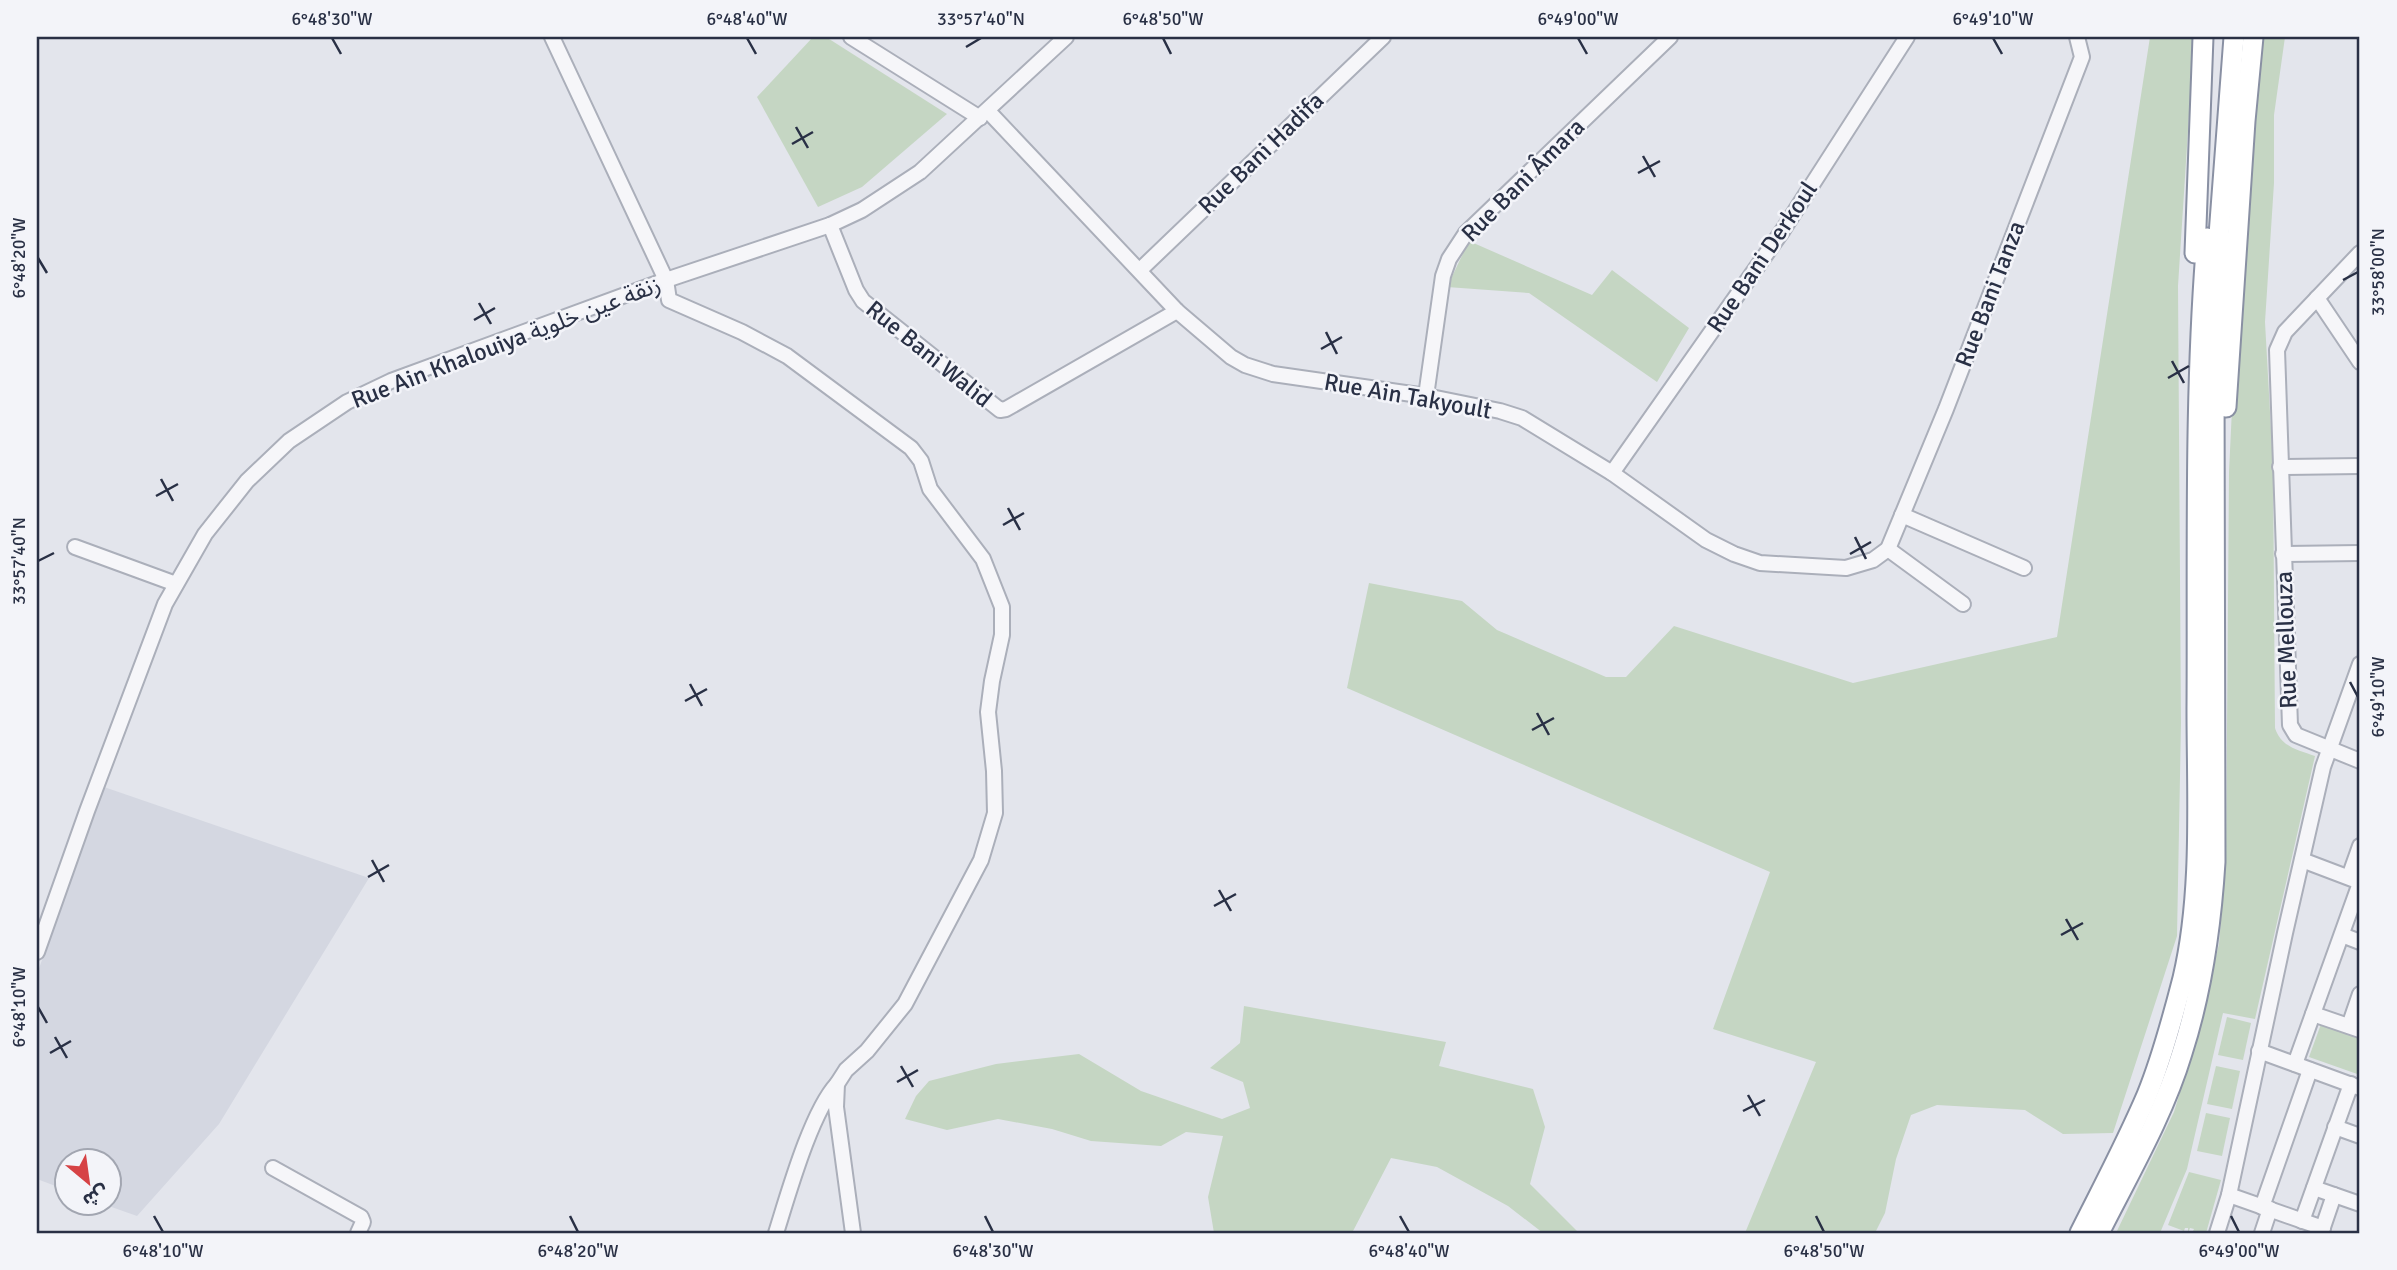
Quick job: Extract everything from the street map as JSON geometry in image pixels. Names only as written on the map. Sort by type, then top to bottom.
[{"type":"highway","points":[[2201,307],[2194,253],[2203,37]]},
{"type":"highway","points":[[2080,1233],[2115,1165],[2147,1093],[2174,1011],[2189,948],[2196,853],[2197,441],[2201,307],[2221,37]]},
{"type":"highway","points":[[2099,1233],[2165,1099],[2182,1054],[2202,975],[2213,905],[2216,862],[2214,356],[2219,235],[2234,37]]},
{"type":"highway","points":[[2215,558],[2221,520],[2233,288],[2253,37]]},
{"type":"street","points":[[552,37],[666,280],[670,300],[742,332],[787,356],[911,448],[921,461],[930,489],[983,559],[1002,607],[1002,635],[988,712],[995,813],[988,842],[927,966],[905,1004],[874,1044],[846,1070],[822,1107],[776,1233]]},
{"type":"street","name":"Rue Ain Takyoult","points":[[851,37],[984,115],[1140,270],[1177,311],[1230,357],[1245,365],[1273,374],[1426,396],[1522,418],[1612,473],[1706,540],[1760,563],[1846,568],[1873,560],[1888,548]]},
{"type":"street","name":"Rue Ain Khalouiya زنقة عين خلوية","points":[[37,952],[165,604],[205,534],[247,481],[289,441],[347,402],[391,381],[666,280],[830,225],[862,210],[909,180],[984,115],[1066,37]]},
{"type":"street","name":"Rue Bani Hadifa","points":[[1140,270],[1383,37]]},
{"type":"street","name":"Rue Bani Âmara","points":[[1426,396],[1443,276],[1456,246],[1466,233],[1670,37]]},
{"type":"street","name":"Rue Bani Derkoul","points":[[1612,473],[1783,230],[1907,37]]},
{"type":"street","name":"Rue Bani Tanza","points":[[1888,548],[1946,409],[2081,57],[2077,37]]},
{"type":"street","name":"Rue Bani Walid","points":[[830,225],[863,301],[1000,410],[1006,410],[1177,311]]},
{"type":"street","name":"Rue Mellouza","points":[[2329,750],[2296,735],[2290,725],[2278,345],[2285,332],[2360,253]]},
{"type":"street","points":[[2317,298],[2360,362]]},
{"type":"street","points":[[2280,467],[2360,466]]},
{"type":"street","points":[[1902,515],[2024,568]]},
{"type":"street","points":[[75,547],[176,584]]},
{"type":"street","points":[[1888,548],[1963,604]]},
{"type":"street","points":[[2283,554],[2360,553]]},
{"type":"street","points":[[2217,1233],[2229,1195],[2259,1051],[2329,750],[2360,664]]},
{"type":"street","points":[[2329,750],[2360,761]]},
{"type":"street","points":[[2295,1064],[2357,901],[2360,846]]},
{"type":"street","points":[[2302,860],[2357,881]]},
{"type":"street","points":[[2342,935],[2360,942]]},
{"type":"street","points":[[2313,1014],[2355,1028],[2360,994]]},
{"type":"street","points":[[2259,1051],[2355,1086],[2335,1127],[2302,1220]]},
{"type":"street","points":[[2262,1233],[2266,1208],[2310,1070]]},
{"type":"street","points":[[837,1084],[836,1107],[853,1233]]},
{"type":"street","points":[[2335,1127],[2360,1136]]},
{"type":"street","points":[[273,1168],[361,1217],[363,1222],[358,1233]]},
{"type":"street","points":[[2314,1188],[2360,1205]]},
{"type":"street","points":[[2229,1195],[2302,1220],[2322,1230],[2334,1195]]},
{"type":"shaded area","points":[[104,787],[369,878],[219,1124],[137,1216],[122,1211],[122,1148],[52,1148],[52,1185],[37,1179],[37,974]]},
{"type":"green space","points":[[813,37],[826,37],[947,114],[862,187],[818,207],[757,97]]},
{"type":"green space","points":[[2150,37],[2194,37],[2178,286],[2181,723],[2177,936],[2113,1133],[2063,1134],[2025,1110],[1937,1105],[1911,1115],[1896,1159],[1885,1213],[1875,1233],[1745,1233],[1816,1062],[1713,1029],[1770,872],[1347,688],[1369,583],[1462,601],[1497,630],[1606,677],[1626,677],[1674,626],[1853,683],[2057,637]]},
{"type":"green space","points":[[2261,37],[2285,37],[2274,115],[2274,183],[2265,322],[2273,466],[2275,728],[2286,744],[2315,756],[2255,1019],[2223,1013],[2187,1169],[2160,1233],[2116,1233],[2174,1112],[2219,944],[2226,859],[2229,472],[2236,324]]},
{"type":"green space","points":[[1469,241],[1592,295],[1612,270],[1689,328],[1657,382],[1529,293],[1447,287]]},
{"type":"green space","points":[[1244,1006],[1446,1042],[1439,1066],[1533,1089],[1545,1127],[1530,1184],[1579,1233],[1543,1233],[1508,1206],[1437,1167],[1391,1158],[1352,1233],[1214,1233],[1208,1197],[1223,1136],[1186,1132],[1161,1146],[1091,1141],[1052,1129],[998,1119],[947,1130],[905,1119],[916,1096],[929,1081],[996,1064],[1079,1054],[1141,1091],[1222,1119],[1250,1108],[1243,1082],[1210,1068],[1240,1043]]},
{"type":"green space","points":[[2227,1017],[2251,1023],[2243,1060],[2218,1055]]},
{"type":"green space","points":[[2321,1024],[2360,1037],[2360,1075],[2309,1057]]},
{"type":"green space","points":[[2216,1066],[2240,1071],[2232,1109],[2207,1104]]},
{"type":"green space","points":[[2206,1113],[2230,1118],[2222,1156],[2197,1151]]},
{"type":"green space","points":[[2189,1172],[2221,1180],[2206,1233],[2192,1233],[2194,1229],[2190,1228],[2188,1233],[2188,1228],[2184,1231],[2168,1225]]}]
